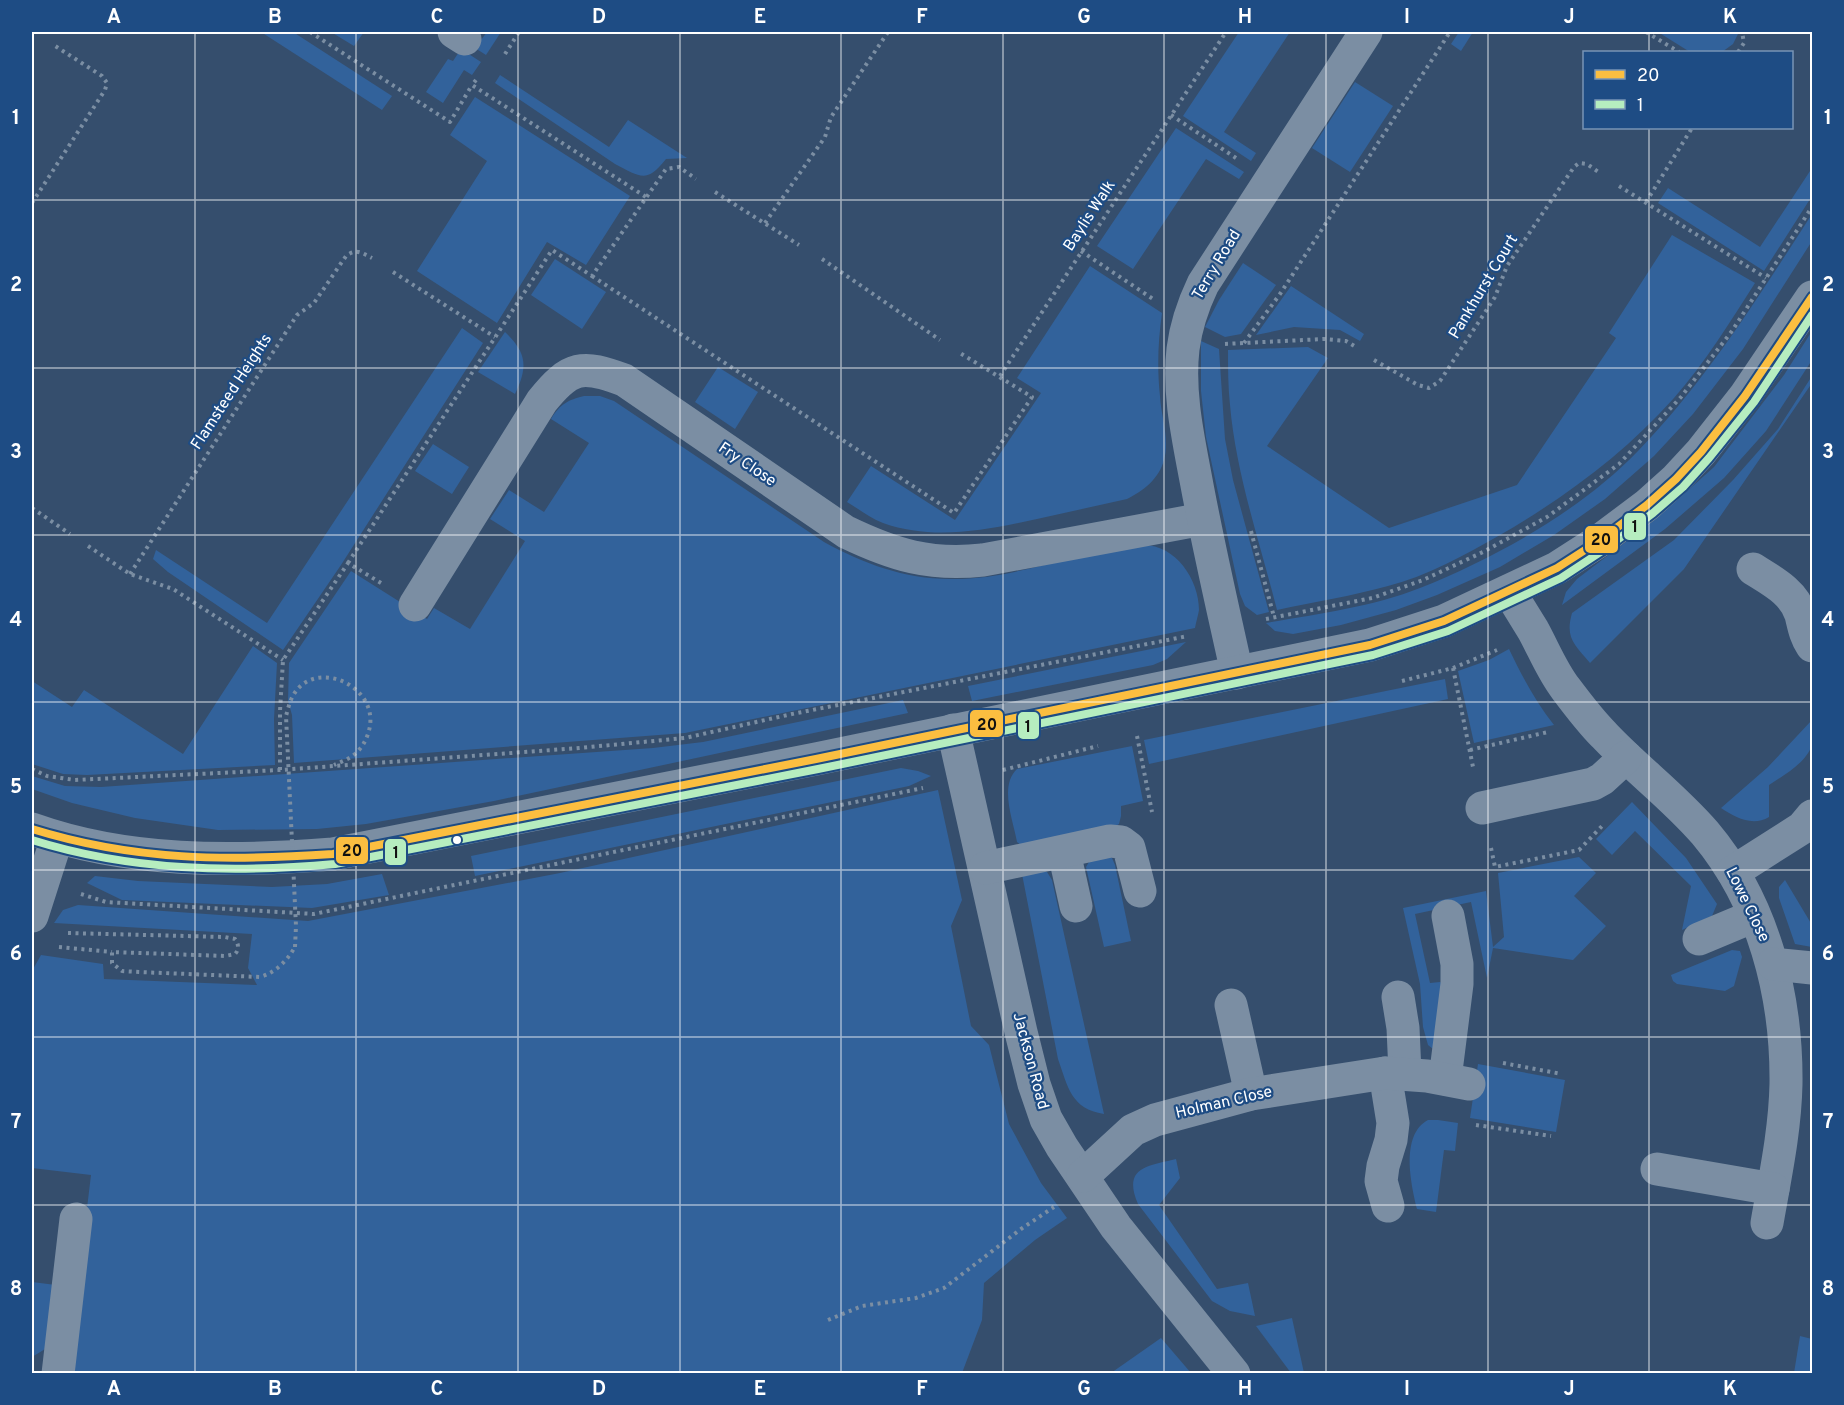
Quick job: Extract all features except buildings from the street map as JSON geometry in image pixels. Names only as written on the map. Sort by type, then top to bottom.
[{"type":"street","name":"Terry Road","points":[[1238,673],[1203,519],[1185,424],[1182,381],[1187,323],[1203,284],[1366,32]]},
{"type":"street","points":[[32,916],[44,833],[113,850],[176,856],[284,858],[333,854],[1238,673],[1370,645],[1444,621],[1557,568],[1599,541],[1647,505],[1701,452],[1745,396],[1812,297]]},
{"type":"street","name":"Fry Close","points":[[415,605],[542,401],[559,380],[580,369],[604,372],[624,380],[846,532],[901,556],[932,562],[958,563],[983,560],[1203,519]]},
{"type":"street","points":[[1753,569],[1784,589],[1793,599],[1801,613],[1804,632],[1812,646]]},
{"type":"street","name":"Lowe Close","points":[[1509,591],[1564,687],[1602,734],[1675,800],[1706,835],[1733,872],[1754,916],[1773,964],[1784,1037],[1786,1084],[1782,1132],[1767,1223]]},
{"type":"street","name":"Jackson Road","points":[[953,730],[1034,1084],[1046,1119],[1116,1227],[1234,1374]]},
{"type":"street","points":[[1482,808],[1593,783],[1602,779],[1626,757]]},
{"type":"street","points":[[1733,872],[1802,828],[1812,816]]},
{"type":"street","points":[[985,868],[1110,841],[1121,843],[1129,848],[1140,891]]},
{"type":"street","points":[[1064,852],[1076,906]]},
{"type":"street","name":"Holman Close","points":[[1085,1180],[1133,1130],[1155,1120],[1251,1095],[1395,1073],[1457,1082],[1457,964],[1448,916]]},
{"type":"street","points":[[1699,939],[1754,916]]},
{"type":"street","points":[[1773,964],[1812,968]]},
{"type":"street","points":[[1388,1206],[1381,1181],[1394,1123],[1395,1073],[1403,1028],[1398,997]]},
{"type":"street","points":[[1231,1005],[1251,1095]]},
{"type":"street","points":[[1657,1169],[1773,1189]]},
{"type":"street","points":[[58,1374],[76,1219]]},
{"type":"path","points":[[310,32],[450,123],[477,77]]},
{"type":"path","points":[[765,223],[825,137],[831,117],[888,32]]},
{"type":"path","name":"Baylis Walk","points":[[1000,376],[1226,32]]},
{"type":"path","points":[[1244,343],[1280,294],[1450,32]]},
{"type":"path","points":[[1646,32],[1677,51]]},
{"type":"path","points":[[1739,51],[1744,43],[1742,32]]},
{"type":"path","points":[[32,203],[105,90],[107,83],[102,76],[52,44]]},
{"type":"path","points":[[472,85],[646,197]]},
{"type":"path","points":[[1171,115],[1269,181]]},
{"type":"path","points":[[1646,202],[1691,129]]},
{"type":"path","name":"Pankhurst Court","points":[[1374,360],[1418,386],[1429,388],[1440,381],[1496,297],[1507,266],[1574,168],[1579,163],[1587,164],[1600,173]]},
{"type":"path","points":[[592,276],[666,169],[679,167],[696,179]]},
{"type":"path","points":[[1619,186],[1766,278]]},
{"type":"path","points":[[715,192],[799,244]]},
{"type":"path","points":[[32,769],[47,776],[75,780],[280,770],[685,738],[792,714],[1372,598],[1423,580],[1483,552],[1547,517],[1618,464],[1681,397],[1732,331],[1812,207]]},
{"type":"path","points":[[280,770],[283,660],[552,250],[954,513],[1032,397],[960,353]]},
{"type":"path","name":"Flamsteed Heights","points":[[130,574],[297,315],[314,303],[351,251],[358,251],[372,258]]},
{"type":"path","points":[[1081,251],[1187,323]]},
{"type":"path","points":[[822,259],[940,340]]},
{"type":"path","points":[[393,272],[495,337]]},
{"type":"path","points":[[1223,355],[1223,344],[1324,339],[1346,341],[1356,347]]},
{"type":"path","points":[[32,508],[70,534]]},
{"type":"path","points":[[1250,526],[1274,617]]},
{"type":"path","points":[[88,546],[130,574],[173,589],[283,660]]},
{"type":"path","points":[[348,562],[415,605]]},
{"type":"path","points":[[112,952],[112,963],[122,970],[139,972],[260,977],[278,968],[295,947],[296,934],[286,716],[298,688],[310,681],[323,678],[337,679],[358,690],[369,711],[369,734],[363,746],[354,755],[334,765]]},
{"type":"path","points":[[1470,750],[1558,730],[1583,710]]},
{"type":"path","points":[[66,933],[235,939],[238,946],[237,952],[225,956],[73,949]]},
{"type":"path","points":[[828,1320],[862,1306],[916,1298],[944,1288],[1085,1180]]},
{"type":"shaded area","points":[[261,32],[293,32],[392,96],[382,110]]},
{"type":"shaded area","points":[[331,32],[364,32],[354,46]]},
{"type":"shaded area","points":[[487,32],[501,32],[486,55],[475,48]]},
{"type":"shaded area","points":[[1239,32],[1290,32],[1224,132],[1256,153],[1251,161],[1183,116]]},
{"type":"shaded area","points":[[1459,32],[1473,32],[1461,51],[1451,44]]},
{"type":"shaded area","points":[[1658,32],[1739,32],[1733,44],[1723,51],[1688,51]]},
{"type":"shaded area","points":[[461,49],[481,62],[472,75],[464,70],[443,103],[426,92],[448,59],[453,61]]},
{"type":"shaded area","points":[[500,75],[609,147],[628,120],[687,158],[666,159],[648,175],[637,175],[615,164],[495,83]]},
{"type":"shaded area","points":[[1355,82],[1393,106],[1350,172],[1312,148]]},
{"type":"shaded area","points":[[475,97],[630,196],[586,265],[547,242],[497,323],[417,271],[487,161],[450,135]]},
{"type":"shaded area","points":[[1176,128],[1244,172],[1239,179],[1206,159],[1133,269],[1097,246]]},
{"type":"shaded area","points":[[1812,168],[1812,196],[1764,271],[1658,203],[1668,188],[1760,247]]},
{"type":"shaded area","points":[[1812,214],[1812,241],[1743,349],[1693,414],[1654,456],[1605,499],[1554,535],[1500,567],[1437,595],[1396,610],[1341,625],[1293,634],[1275,631],[1266,623],[1364,605],[1402,595],[1449,576],[1508,547],[1564,513],[1615,473],[1687,396],[1731,337]]},
{"type":"shaded area","points":[[1672,235],[1755,283],[1696,371],[1674,398],[1635,438],[1592,474],[1547,506],[1446,564],[1417,577],[1388,586],[1277,610],[1237,457],[1229,398],[1228,350],[1308,347],[1328,358],[1267,446],[1389,528],[1517,485],[1616,338],[1609,333]]},
{"type":"shaded area","points":[[555,259],[606,292],[582,329],[531,295]]},
{"type":"shaded area","points":[[1243,263],[1276,285],[1241,334],[1225,337],[1205,327]]},
{"type":"shaded area","points":[[1090,266],[1162,313],[1158,375],[1166,452],[1162,467],[1150,484],[1127,499],[1018,523],[960,532],[921,532],[883,523],[847,502],[871,466],[955,520],[1041,393],[1017,378]]},
{"type":"shaded area","points":[[1291,286],[1364,334],[1360,341],[1340,330],[1294,327],[1256,335]]},
{"type":"shaded area","points":[[462,328],[483,343],[341,565],[283,650],[168,572],[153,559],[156,550],[267,623]]},
{"type":"shaded area","points":[[1812,331],[1812,360],[1766,431],[1724,478],[1665,529],[1562,605],[1566,592],[1577,579],[1657,518],[1714,467],[1784,375]]},
{"type":"shaded area","points":[[505,332],[518,347],[523,361],[522,376],[515,394],[478,372]]},
{"type":"shaded area","points":[[1201,341],[1219,349],[1225,439],[1233,480],[1269,612],[1257,615],[1245,606],[1240,594],[1206,437],[1201,391]]},
{"type":"shaded area","points":[[718,367],[758,392],[735,429],[695,402]]},
{"type":"shaded area","points":[[1812,376],[1812,383],[1684,569],[1590,663],[1570,635],[1572,613],[1674,540],[1733,480],[1778,429]]},
{"type":"shaded area","points":[[584,396],[600,396],[614,401],[824,542],[870,564],[903,574],[937,579],[974,578],[1142,545],[1165,550],[1183,565],[1195,587],[1199,610],[1195,628],[685,733],[294,763],[292,715],[288,701],[289,663],[351,571],[427,619],[434,608],[470,629],[525,541],[490,519],[509,490],[544,512],[589,443],[551,419],[565,403]]},
{"type":"shaded area","points":[[433,444],[469,467],[452,494],[415,471]]},
{"type":"shaded area","points":[[1186,642],[1167,659],[1153,665],[972,701],[968,686]]},
{"type":"shaded area","points":[[253,646],[277,663],[274,719],[275,765],[87,775],[63,774],[32,764],[32,681],[72,707],[84,690],[183,754]]},
{"type":"shaded area","points":[[1509,649],[1529,688],[1554,725],[1474,743],[1458,671],[1489,660]]},
{"type":"shaded area","points":[[1445,679],[1448,699],[1149,764],[1144,740]]},
{"type":"shaded area","points":[[903,700],[908,713],[494,801],[366,824],[317,829],[218,830],[135,818],[72,803],[32,789],[32,776],[65,786],[101,787],[653,748],[703,742]]},
{"type":"shaded area","points":[[1812,720],[1813,739],[1809,751],[1794,768],[1769,785],[1769,817],[1750,821],[1721,808],[1768,767]]},
{"type":"shaded area","points":[[1132,746],[1143,801],[1121,806],[1119,824],[1112,828],[1022,846],[1017,842],[1008,794],[1009,784],[1017,769]]},
{"type":"shaded area","points":[[901,768],[931,776],[909,786],[475,876],[471,856]]},
{"type":"shaded area","points":[[938,790],[962,900],[951,926],[971,1026],[989,1045],[1009,1124],[1041,1183],[1067,1218],[1035,1240],[984,1283],[982,1320],[962,1373],[67,1374],[91,1175],[32,1168],[32,971],[41,955],[103,964],[104,979],[257,985],[248,968],[252,934],[54,923],[63,910],[78,905],[308,921],[560,873]]},
{"type":"shaded area","points":[[1632,802],[1686,858],[1717,904],[1712,916],[1682,930],[1691,886],[1635,831],[1612,855],[1596,839]]},
{"type":"shaded area","points":[[1106,855],[1112,858],[1115,865],[1131,941],[1104,947],[1086,867],[1089,862]]},
{"type":"shaded area","points":[[1579,857],[1596,873],[1574,896],[1606,926],[1573,960],[1493,948],[1487,978],[1471,902],[1415,914],[1430,983],[1444,984],[1433,1049],[1428,1045],[1423,1027],[1420,984],[1403,908],[1486,891],[1493,947],[1504,937],[1498,873]]},
{"type":"shaded area","points":[[1040,870],[1047,872],[1052,880],[1104,1114],[1084,1107],[1072,1095],[1058,1059],[1022,874]]},
{"type":"shaded area","points":[[382,874],[389,895],[312,908],[122,900],[87,883],[95,876],[138,881],[272,887],[327,884]]},
{"type":"shaded area","points":[[1785,880],[1812,925],[1812,947],[1795,944],[1779,898],[1779,887]]},
{"type":"shaded area","points":[[1732,950],[1740,951],[1742,957],[1734,986],[1725,991],[1677,984],[1673,981],[1671,975]]},
{"type":"shaded area","points":[[1478,1064],[1565,1080],[1556,1132],[1470,1118]]},
{"type":"shaded area","points":[[1428,1120],[1458,1123],[1455,1151],[1444,1150],[1436,1212],[1417,1209],[1410,1174],[1411,1148],[1414,1137],[1419,1127]]},
{"type":"shaded area","points":[[1176,1159],[1180,1178],[1159,1205],[1217,1289],[1248,1283],[1255,1316],[1230,1311],[1212,1301],[1138,1204],[1133,1182],[1140,1170]]},
{"type":"shaded area","points":[[32,1282],[56,1285],[50,1346],[32,1357]]},
{"type":"shaded area","points":[[1292,1318],[1304,1373],[1291,1373],[1256,1326]]},
{"type":"shaded area","points":[[1800,1336],[1812,1339],[1812,1373],[1794,1373]]},
{"type":"shaded area","points":[[1161,1338],[1191,1373],[1111,1373]]},
{"type":"transit line","name":"20","points":[[32,829],[70,840],[108,847],[181,856],[256,858],[333,854],[816,759],[1370,645],[1444,621],[1557,568],[1599,541],[1647,505],[1701,452],[1745,396],[1812,297]]},
{"type":"transit line","name":"1","points":[[32,840],[69,850],[144,864],[220,869],[335,864],[818,769],[1373,655],[1448,631],[1561,578],[1653,513],[1683,487],[1754,402],[1812,315]]}]
